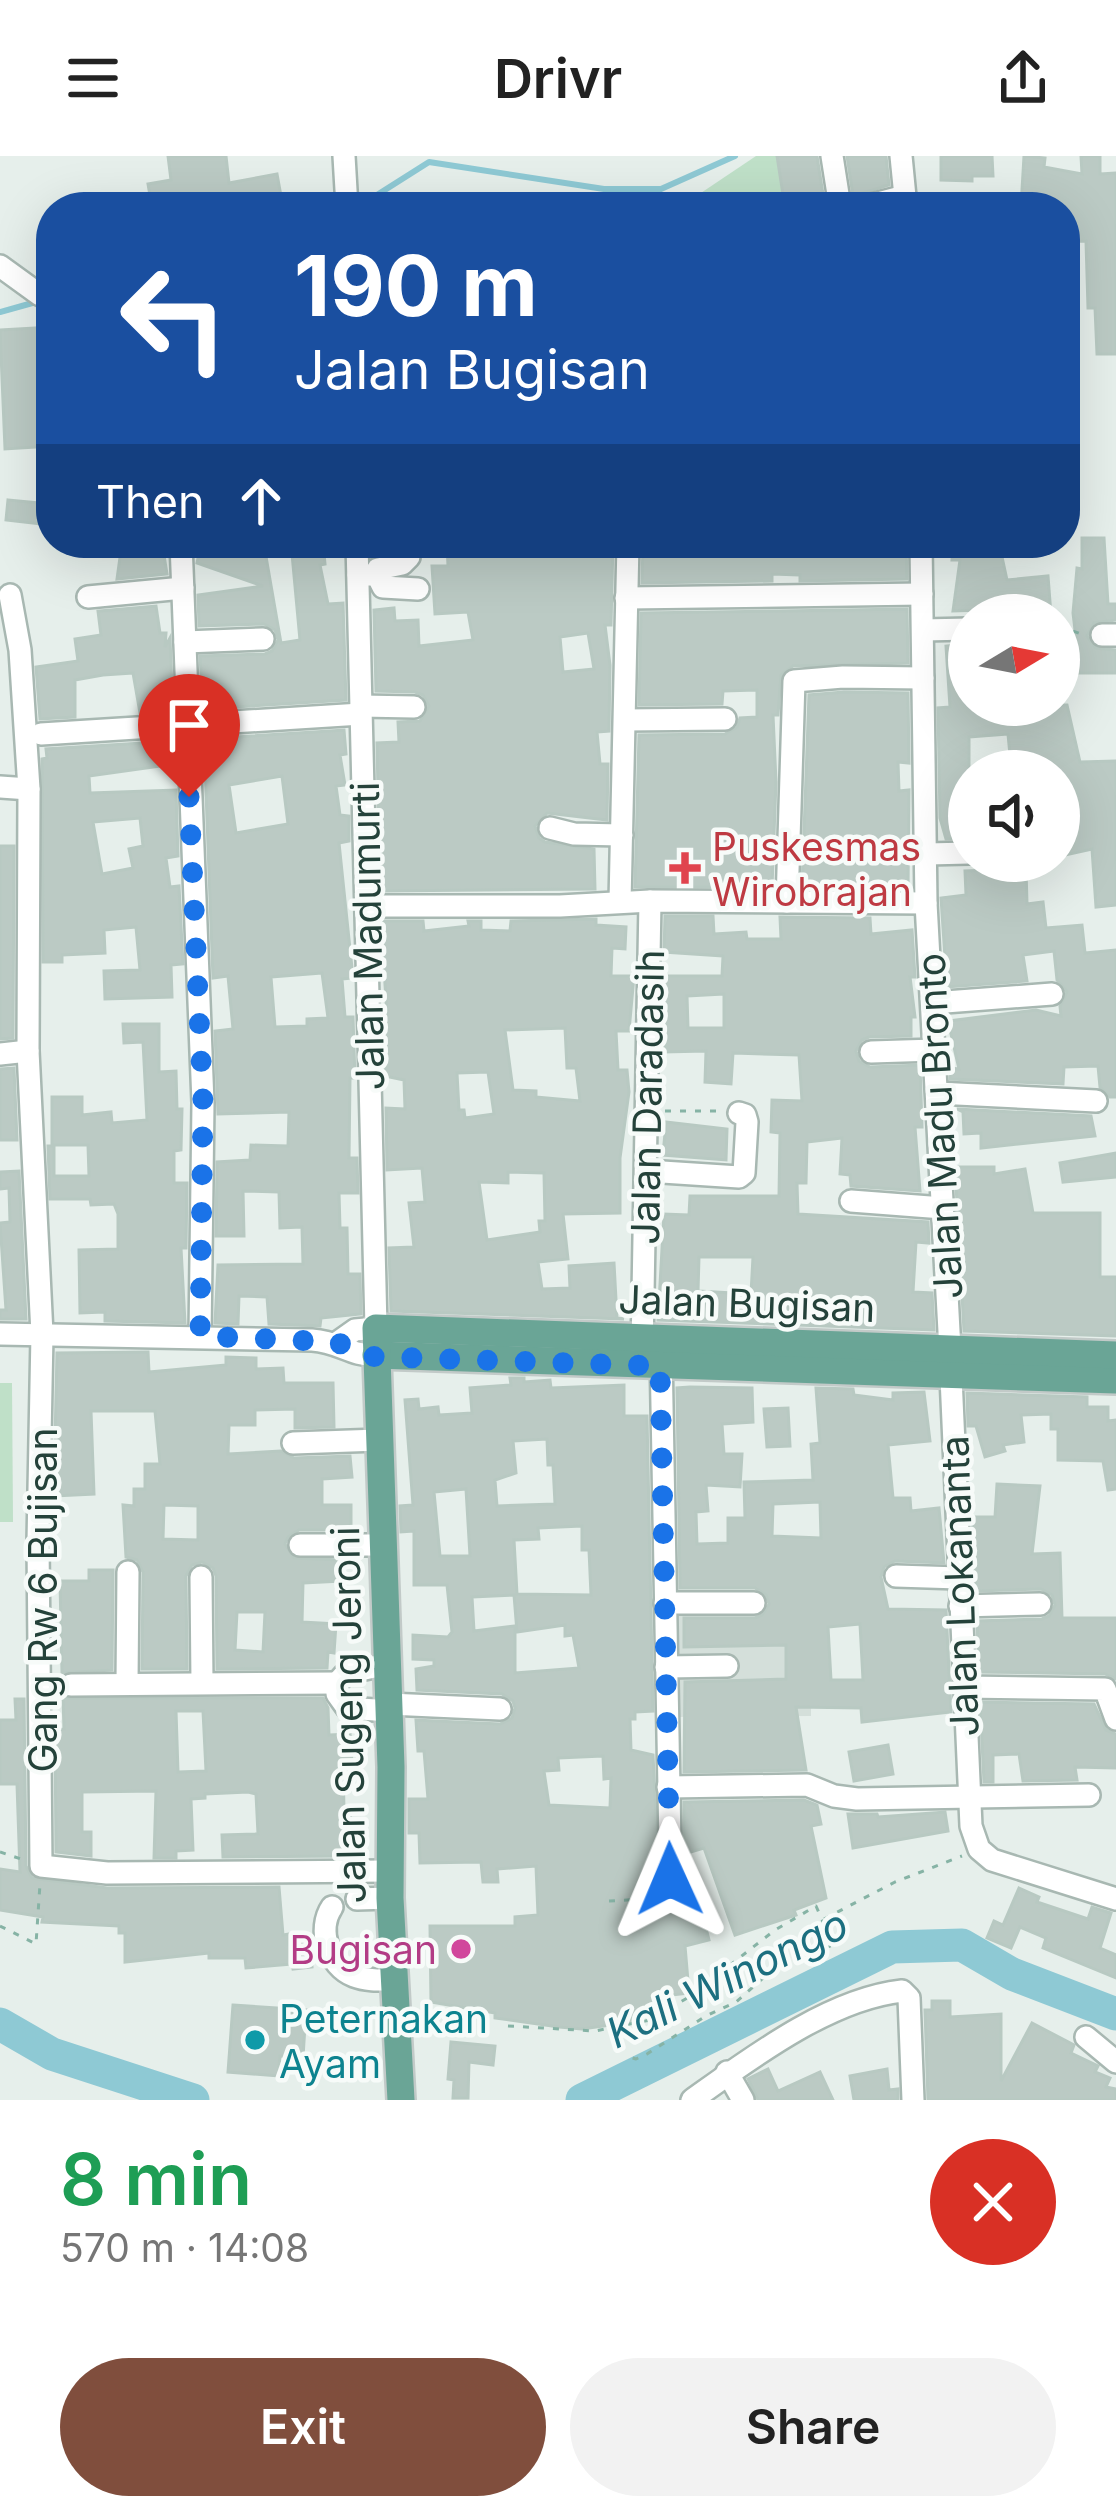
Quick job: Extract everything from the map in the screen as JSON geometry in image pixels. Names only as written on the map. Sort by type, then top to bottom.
[{"type":"main road","name":"Jalan Bugisan","points":[[376,1341],[951,1364],[1116,1380]]},
{"type":"main road","name":"Jalan Sugeng Jeroni","points":[[376,1341],[388,1664],[389,1884],[401,2100]]},
{"type":"main road","name":"Jalan Bugisan","points":[[951,1364],[1116,1355]]},
{"type":"street","points":[[344,156],[347,192]]},
{"type":"street","points":[[832,156],[838,192]]},
{"type":"street","points":[[901,156],[905,192]]},
{"type":"street","points":[[0,266],[36,288]]},
{"type":"street","points":[[181,558],[203,1102],[200,1336]]},
{"type":"street","name":"Jalan Madumurti","points":[[362,558],[368,575],[361,710],[376,1341]]},
{"type":"street","points":[[408,558],[368,575],[383,587],[418,589]]},
{"type":"street","name":"Jalan Daradasih","points":[[627,558],[622,835],[636,902],[646,1111],[644,1352]]},
{"type":"street","name":"Jalan Madu Bronto","points":[[921,558],[926,903],[951,1364]]},
{"type":"street","points":[[88,597],[182,588]]},
{"type":"street","points":[[626,598],[922,594]]},
{"type":"street","name":"Gang Rw 6 Bujisan","points":[[10,595],[20,650],[28,788],[28,1051],[42,1334],[38,1542],[41,1866]]},
{"type":"street","points":[[923,630],[948,629]]},
{"type":"street","points":[[184,642],[263,639]]},
{"type":"street","points":[[787,902],[794,680],[923,678]]},
{"type":"street","points":[[41,734],[414,707]]},
{"type":"street","points":[[625,720],[725,719]]},
{"type":"street","points":[[0,787],[28,788]]},
{"type":"street","points":[[550,828],[574,834],[622,835]]},
{"type":"street","points":[[927,854],[948,854]]},
{"type":"street","name":"Jalan Daradasih","points":[[636,902],[644,1352]]},
{"type":"street","points":[[366,906],[926,903]]},
{"type":"street","points":[[932,1003],[1052,994]]},
{"type":"street","points":[[871,1052],[935,1050]]},
{"type":"street","points":[[0,1054],[28,1051]]},
{"type":"street","points":[[937,1093],[1096,1101]]},
{"type":"street","points":[[646,1171],[740,1177],[747,1123],[739,1113]]},
{"type":"street","points":[[851,1201],[943,1208]]},
{"type":"street","points":[[0,1334],[338,1342],[357,1356],[376,1341]]},
{"type":"street","points":[[644,1352],[665,1603],[670,1845]]},
{"type":"street","name":"Jalan Lokananta","points":[[951,1364],[967,1796],[979,1849]]},
{"type":"street","points":[[293,1444],[380,1440]]},
{"type":"street","points":[[300,1545],[383,1545]]},
{"type":"street","points":[[127,1683],[128,1572]]},
{"type":"street","points":[[896,1576],[959,1578]]},
{"type":"street","points":[[201,1577],[202,1683]]},
{"type":"street","points":[[665,1603],[754,1603]]},
{"type":"street","points":[[960,1606],[1040,1604]]},
{"type":"street","points":[[388,1664],[346,1673],[337,1683],[337,1694],[347,1708],[500,1708]]},
{"type":"street","points":[[666,1667],[727,1666]]},
{"type":"street","points":[[71,1685],[337,1683]]},
{"type":"street","points":[[963,1688],[1105,1689],[1116,1719]]},
{"type":"street","points":[[668,1787],[807,1785],[856,1799],[1090,1795]]},
{"type":"street","points":[[979,1849],[992,1860],[1116,1899]]},
{"type":"street","points":[[41,1866],[107,1874],[389,1884]]},
{"type":"street","points":[[357,1899],[389,1884]]},
{"type":"street","points":[[332,1906],[324,1926],[335,1961],[348,1974],[396,1980]]},
{"type":"street","points":[[692,2100],[727,2072],[867,1996],[902,1991],[909,1998],[913,2100]]},
{"type":"street","points":[[1086,2037],[1116,2062]]},
{"type":"street","points":[[727,2072],[743,2100]]},
{"type":"path","points":[[646,1111],[739,1113]]},
{"type":"path","points":[[609,1901],[663,1898],[669,1887],[670,1845]]},
{"type":"path","points":[[822,1920],[895,1882],[979,1849]]},
{"type":"path","points":[[0,1852],[41,1866],[36,1944],[0,1927]]},
{"type":"path","points":[[508,2026],[595,2031],[650,2020],[816,1906],[833,1945],[778,1965],[736,2002],[647,2054],[636,2059],[626,2056]]},
{"type":"shaded area","points":[[672,1613],[811,1614],[811,1716],[674,1717]]},
{"type":"green space","points":[[756,156],[778,156],[784,192],[702,192]]},
{"type":"green space","points":[[0,1383],[12,1383],[13,1522],[0,1522]]},
{"type":"building","points":[[168,156],[226,156],[229,183],[277,174],[280,192],[149,192],[148,184],[171,180]]},
{"type":"building","points":[[777,156],[817,156],[823,192],[783,192]]},
{"type":"building","points":[[847,156],[886,156],[889,185],[852,192]]},
{"type":"building","points":[[941,156],[992,156],[993,176],[941,180]]},
{"type":"building","points":[[1024,156],[1045,158],[1044,167],[1082,174],[1081,156],[1100,156],[1100,174],[1116,173],[1116,354],[1097,354],[1095,308],[1088,308],[1086,241],[1080,241],[1080,192],[1022,192]]},
{"type":"building","points":[[36,328],[36,447],[5,449],[0,330]]},
{"type":"building","points":[[8,500],[36,503],[36,523],[6,520]]},
{"type":"building","points":[[1082,538],[1104,538],[1108,604],[1116,604],[1116,620],[1094,623],[1087,636],[1096,648],[1116,650],[1116,673],[1080,673],[1080,594],[1075,594],[1077,568],[1082,569]]},
{"type":"building","points":[[120,558],[164,558],[167,574],[117,579]]},
{"type":"building","points":[[198,558],[266,558],[281,643],[300,640],[292,558],[324,558],[325,564],[320,565],[328,604],[343,603],[346,700],[203,709],[200,656],[265,654],[278,640],[275,630],[264,624],[199,626],[198,595],[263,586],[197,563]]},
{"type":"building","points":[[448,558],[613,558],[611,625],[605,625],[609,731],[597,732],[600,764],[608,764],[607,820],[547,813],[535,826],[545,842],[594,849],[595,889],[380,891],[377,743],[399,742],[398,722],[420,721],[429,706],[415,692],[376,691],[374,610],[394,608],[395,621],[418,620],[419,646],[473,640],[468,612],[435,614],[432,566],[448,566]],"holes":[[[588,633],[594,669],[563,672],[560,637]]]},
{"type":"building","points":[[643,558],[906,558],[907,579],[800,581],[800,575],[772,574],[772,581],[642,583]]},
{"type":"building","points":[[952,558],[1002,558],[1007,580],[1048,576],[1049,594],[955,594],[960,560]]},
{"type":"building","points":[[156,606],[160,633],[166,633],[165,647],[170,638],[173,711],[140,713],[133,673],[75,680],[75,717],[40,719],[36,667],[78,661],[75,639],[101,635],[98,611]]},
{"type":"building","points":[[907,609],[908,663],[793,666],[781,675],[778,715],[773,715],[772,887],[635,887],[639,735],[725,734],[737,727],[740,718],[757,717],[757,690],[723,691],[722,704],[639,705],[641,613]]},
{"type":"building","points":[[908,693],[909,763],[898,762],[899,791],[909,790],[908,888],[802,887],[809,695]]},
{"type":"building","points":[[948,707],[948,726],[1072,726],[1077,750],[1010,750],[1008,734],[969,737],[969,750],[948,750],[946,839],[940,818],[938,708]]},
{"type":"building","points":[[344,730],[346,754],[340,755],[345,785],[336,786],[340,815],[349,816],[349,841],[339,843],[353,978],[342,979],[345,1017],[353,1017],[355,1078],[350,1078],[349,1158],[357,1158],[358,1193],[339,1193],[340,1228],[347,1228],[348,1274],[360,1274],[361,1314],[321,1318],[320,1326],[269,1324],[267,1297],[239,1296],[238,1324],[215,1323],[218,1265],[303,1264],[302,1227],[280,1228],[279,1192],[243,1191],[244,1236],[216,1236],[217,1162],[250,1160],[251,1145],[288,1146],[289,1112],[218,1114],[215,1031],[233,1029],[228,976],[213,978],[204,739]],"holes":[[[282,776],[288,824],[236,833],[229,785]],[[322,973],[328,1018],[307,1019],[307,1026],[275,1027],[271,977]]]},
{"type":"building","points":[[174,741],[175,764],[89,776],[90,793],[176,790],[178,856],[166,858],[170,887],[179,886],[183,964],[171,965],[172,997],[105,999],[104,971],[140,970],[136,927],[104,930],[105,953],[62,955],[62,962],[43,962],[42,759],[47,758],[46,749]],"holes":[[[140,818],[143,846],[129,849],[133,868],[102,874],[93,822]]]},
{"type":"building","points":[[1116,761],[1116,905],[1096,907],[1092,849],[1080,852],[1080,762]]},
{"type":"building","points":[[0,846],[14,846],[13,1038],[0,1039]]},
{"type":"building","points":[[965,882],[1026,882],[1027,904],[1043,902],[1046,928],[1082,925],[1085,953],[1116,950],[1116,1097],[1100,1087],[1098,1066],[1064,1067],[1063,1084],[950,1079],[950,1068],[959,1069],[948,1021],[1036,1010],[1061,1016],[1067,992],[1057,980],[1054,951],[1023,955],[1027,981],[947,987],[941,898],[966,895]]},
{"type":"building","points":[[665,916],[713,916],[714,934],[746,932],[747,939],[781,939],[780,917],[870,918],[871,934],[912,930],[915,977],[910,977],[915,1017],[911,1017],[911,1036],[869,1037],[856,1051],[859,1061],[870,1067],[920,1065],[922,1127],[915,1127],[920,1191],[851,1186],[850,1175],[840,1174],[842,1138],[807,1142],[806,1183],[797,1183],[798,1214],[928,1222],[929,1243],[916,1242],[913,1292],[932,1293],[934,1330],[658,1320],[664,1214],[689,1215],[690,1196],[779,1196],[780,1133],[771,1132],[772,1100],[802,1101],[799,1055],[733,1053],[731,1084],[705,1082],[706,1051],[664,1052],[664,976],[722,976],[723,956],[664,952]],"holes":[[[724,994],[724,1028],[688,1028],[687,996]],[[699,1257],[753,1257],[751,1294],[698,1291]]]},
{"type":"building","points":[[596,919],[596,925],[626,927],[625,949],[612,948],[611,976],[634,976],[629,1031],[616,1031],[618,1070],[627,1070],[629,1092],[620,1158],[620,1213],[563,1214],[568,1259],[538,1262],[542,1289],[570,1288],[569,1266],[614,1263],[617,1318],[624,1319],[391,1311],[389,1248],[414,1247],[409,1203],[425,1202],[422,1168],[387,1170],[386,1108],[405,1109],[404,1080],[385,1076],[381,921],[423,921],[424,931],[481,921],[481,930],[510,931],[511,921]],"holes":[[[565,1028],[567,1068],[576,1068],[580,1101],[513,1090],[505,1030]],[[488,1072],[494,1114],[465,1118],[464,1110],[459,1110],[457,1073]],[[508,1172],[544,1173],[545,1221],[539,1221],[540,1232],[487,1240],[479,1182],[508,1183]]]},
{"type":"building","points":[[123,1024],[159,1024],[159,1072],[176,1071],[177,1109],[182,1109],[174,1183],[187,1183],[186,1248],[181,1248],[185,1323],[105,1321],[105,1312],[80,1313],[79,1250],[118,1249],[118,1214],[114,1204],[50,1199],[48,1146],[54,1146],[54,1176],[89,1176],[88,1145],[52,1145],[52,1097],[82,1097],[82,1115],[111,1112],[112,1123],[147,1120],[143,1042],[124,1043]]},
{"type":"building","points":[[14,1068],[17,1140],[0,1140],[0,1069]]},
{"type":"building","points":[[957,1109],[1091,1116],[1095,1136],[981,1148],[981,1133],[964,1134],[963,1112]]},
{"type":"building","points":[[666,1122],[727,1129],[726,1160],[663,1155]]},
{"type":"building","points":[[1116,1153],[1116,1177],[1063,1182],[1060,1163]]},
{"type":"building","points":[[955,1167],[994,1167],[994,1174],[1025,1169],[1033,1213],[1100,1213],[1100,1277],[1116,1277],[1116,1336],[964,1331]]},
{"type":"building","points":[[19,1171],[26,1319],[0,1319],[0,1310],[6,1310],[0,1223],[10,1222],[9,1188],[0,1189],[0,1172]]},
{"type":"building","points":[[148,1352],[149,1372],[226,1365],[226,1357],[256,1358],[256,1369],[283,1368],[284,1383],[333,1383],[334,1427],[295,1428],[295,1409],[255,1410],[255,1425],[229,1425],[228,1454],[281,1451],[294,1458],[350,1456],[352,1477],[322,1479],[322,1505],[351,1505],[351,1530],[299,1530],[285,1544],[294,1558],[341,1560],[341,1581],[303,1583],[302,1622],[336,1624],[334,1653],[328,1652],[327,1668],[217,1669],[216,1576],[202,1562],[192,1565],[186,1576],[187,1669],[142,1669],[143,1572],[137,1560],[126,1557],[123,1505],[134,1506],[134,1489],[145,1489],[145,1464],[160,1464],[155,1411],[91,1411],[94,1494],[55,1496],[57,1353]],"holes":[[[164,1505],[198,1506],[198,1540],[163,1539]],[[237,1612],[265,1612],[263,1652],[235,1650]]]},
{"type":"building","points":[[510,1378],[550,1380],[551,1388],[624,1385],[624,1416],[647,1416],[653,1711],[635,1712],[635,1719],[630,1719],[631,1750],[653,1755],[658,1854],[671,1860],[684,1851],[684,1802],[804,1800],[817,1805],[821,1824],[811,1826],[826,1898],[794,1910],[796,1915],[735,1935],[704,1848],[687,1853],[709,1940],[685,1946],[689,1993],[655,1997],[657,2012],[631,2015],[632,2022],[559,2027],[431,2002],[430,1926],[515,1926],[515,1917],[538,1915],[536,1866],[497,1869],[498,1882],[483,1882],[481,1862],[420,1863],[419,1833],[409,1833],[409,1799],[428,1799],[416,1720],[500,1724],[512,1718],[515,1708],[502,1694],[417,1690],[416,1669],[434,1666],[434,1660],[413,1659],[413,1635],[448,1637],[452,1632],[447,1585],[414,1585],[414,1531],[401,1532],[400,1506],[413,1505],[405,1400],[418,1399],[419,1409],[438,1407],[439,1415],[472,1413],[470,1388],[511,1385]],"holes":[[[547,1439],[555,1504],[497,1506],[495,1480],[516,1473],[513,1441]],[[466,1489],[470,1556],[440,1556],[434,1492]],[[582,1526],[582,1550],[589,1550],[591,1595],[517,1594],[514,1540],[539,1539],[538,1528]],[[514,1595],[517,1632],[565,1625],[565,1636],[573,1635],[579,1668],[515,1673],[515,1626],[474,1631],[472,1597]],[[603,1756],[604,1779],[611,1778],[610,1808],[549,1805],[544,1771],[559,1770],[558,1758]]]},
{"type":"building","points":[[677,1388],[752,1388],[753,1422],[722,1424],[724,1454],[742,1454],[740,1487],[706,1485],[708,1511],[696,1512],[697,1544],[728,1543],[728,1518],[745,1518],[744,1482],[813,1480],[811,1444],[820,1443],[816,1388],[853,1389],[854,1395],[893,1400],[893,1393],[924,1392],[930,1441],[888,1445],[893,1498],[910,1498],[911,1511],[939,1508],[944,1563],[895,1561],[884,1567],[881,1577],[888,1609],[946,1610],[951,1712],[862,1722],[861,1708],[796,1707],[806,1770],[684,1772],[685,1682],[786,1679],[786,1645],[684,1647],[684,1618],[755,1618],[769,1604],[766,1595],[755,1588],[680,1588]],"holes":[[[820,1502],[821,1538],[772,1536],[773,1504]],[[860,1624],[863,1680],[831,1680],[828,1627]]]},
{"type":"building","points":[[967,1393],[1087,1397],[1087,1407],[1108,1407],[1108,1421],[1116,1420],[1116,1489],[1108,1490],[1103,1461],[1058,1460],[1058,1429],[1051,1429],[1051,1414],[1021,1415],[1024,1442],[1003,1445],[1005,1451],[985,1457],[976,1426],[968,1426]]},
{"type":"building","points":[[788,1408],[790,1446],[767,1447],[764,1409]]},
{"type":"building","points":[[997,1484],[1040,1486],[1032,1554],[1060,1553],[1062,1618],[1116,1618],[1116,1679],[1105,1674],[979,1672],[977,1621],[1042,1619],[1055,1605],[1052,1595],[1041,1589],[976,1591],[972,1517],[995,1517]]},
{"type":"building","points":[[89,1570],[113,1570],[112,1670],[62,1673],[60,1581],[89,1581]]},
{"type":"building","points":[[63,1698],[323,1698],[329,1735],[350,1734],[352,1763],[343,1763],[350,1835],[344,1835],[343,1856],[223,1857],[222,1835],[258,1834],[256,1794],[248,1792],[191,1799],[193,1850],[176,1851],[176,1858],[154,1858],[156,1791],[82,1792],[82,1832],[91,1832],[91,1856],[56,1852],[55,1730],[64,1729]],"holes":[[[176,1711],[203,1711],[206,1771],[178,1772]]]},
{"type":"building","points":[[15,1699],[24,1699],[26,1866],[32,1878],[107,1888],[279,1887],[283,1935],[289,1934],[289,1944],[310,1942],[312,1967],[246,1968],[245,1958],[209,1958],[209,1953],[125,1962],[125,1933],[119,1933],[119,1926],[42,1922],[43,1917],[0,1910],[0,1869],[20,1872],[17,1784],[0,1784],[0,1720],[16,1720]]},
{"type":"building","points":[[980,1702],[1094,1704],[1106,1730],[1116,1734],[1116,1768],[1075,1767],[1077,1780],[1023,1781],[1019,1754],[993,1755],[993,1782],[984,1782]]},
{"type":"building","points":[[888,1745],[893,1774],[854,1781],[849,1752]]},
{"type":"building","points":[[945,1812],[948,1831],[853,1848],[848,1814],[878,1817]]},
{"type":"building","points":[[1019,1888],[1039,1897],[1037,1902],[1088,1919],[1092,1907],[1111,1913],[1100,1948],[1116,1955],[1116,1978],[1043,1948],[1046,1938],[1020,1927],[1011,1948],[987,1938],[994,1921],[1003,1925]]},
{"type":"building","points":[[932,2001],[950,2001],[950,2017],[1001,2014],[1001,2081],[1032,2023],[1074,2045],[1071,2053],[1098,2066],[1095,2072],[1110,2078],[1106,2087],[1116,2089],[1116,2100],[928,2100],[925,2010],[932,2010]]},
{"type":"building","name":"Peternakan Ayam","points":[[233,2005],[306,2010],[303,2057],[280,2056],[278,2076],[228,2072]]},
{"type":"building","points":[[451,2042],[495,2046],[493,2065],[469,2062],[468,2098],[453,2098],[454,2080],[448,2079]]},
{"type":"building","points":[[768,2069],[778,2091],[820,2072],[833,2100],[758,2100],[748,2079]]},
{"type":"building","points":[[887,2069],[889,2090],[898,2089],[898,2100],[854,2100],[850,2076]]},
{"type":"waterway","points":[[382,192],[429,162],[604,189],[661,189],[735,156]]},
{"type":"waterway","points":[[0,312],[36,302]]},
{"type":"waterway","name":"Kali Winongo","points":[[582,2100],[892,1947],[962,1945],[1012,1974],[1116,2014]]},
{"type":"waterway","name":"Kali Winongo","points":[[0,2024],[52,2054],[193,2100]]},
{"type":"place","name":"Puskesmas Wirobrajan","points":[[685,868]]},
{"type":"place","name":"Bugisan","points":[[461,1949]]},
{"type":"place","name":"Peternakan Ayam","points":[[255,2040]]},
{"type":"route","points":[[189,797],[203,1102],[200,1336],[338,1342],[357,1356],[660,1366],[670,1879]]}]
